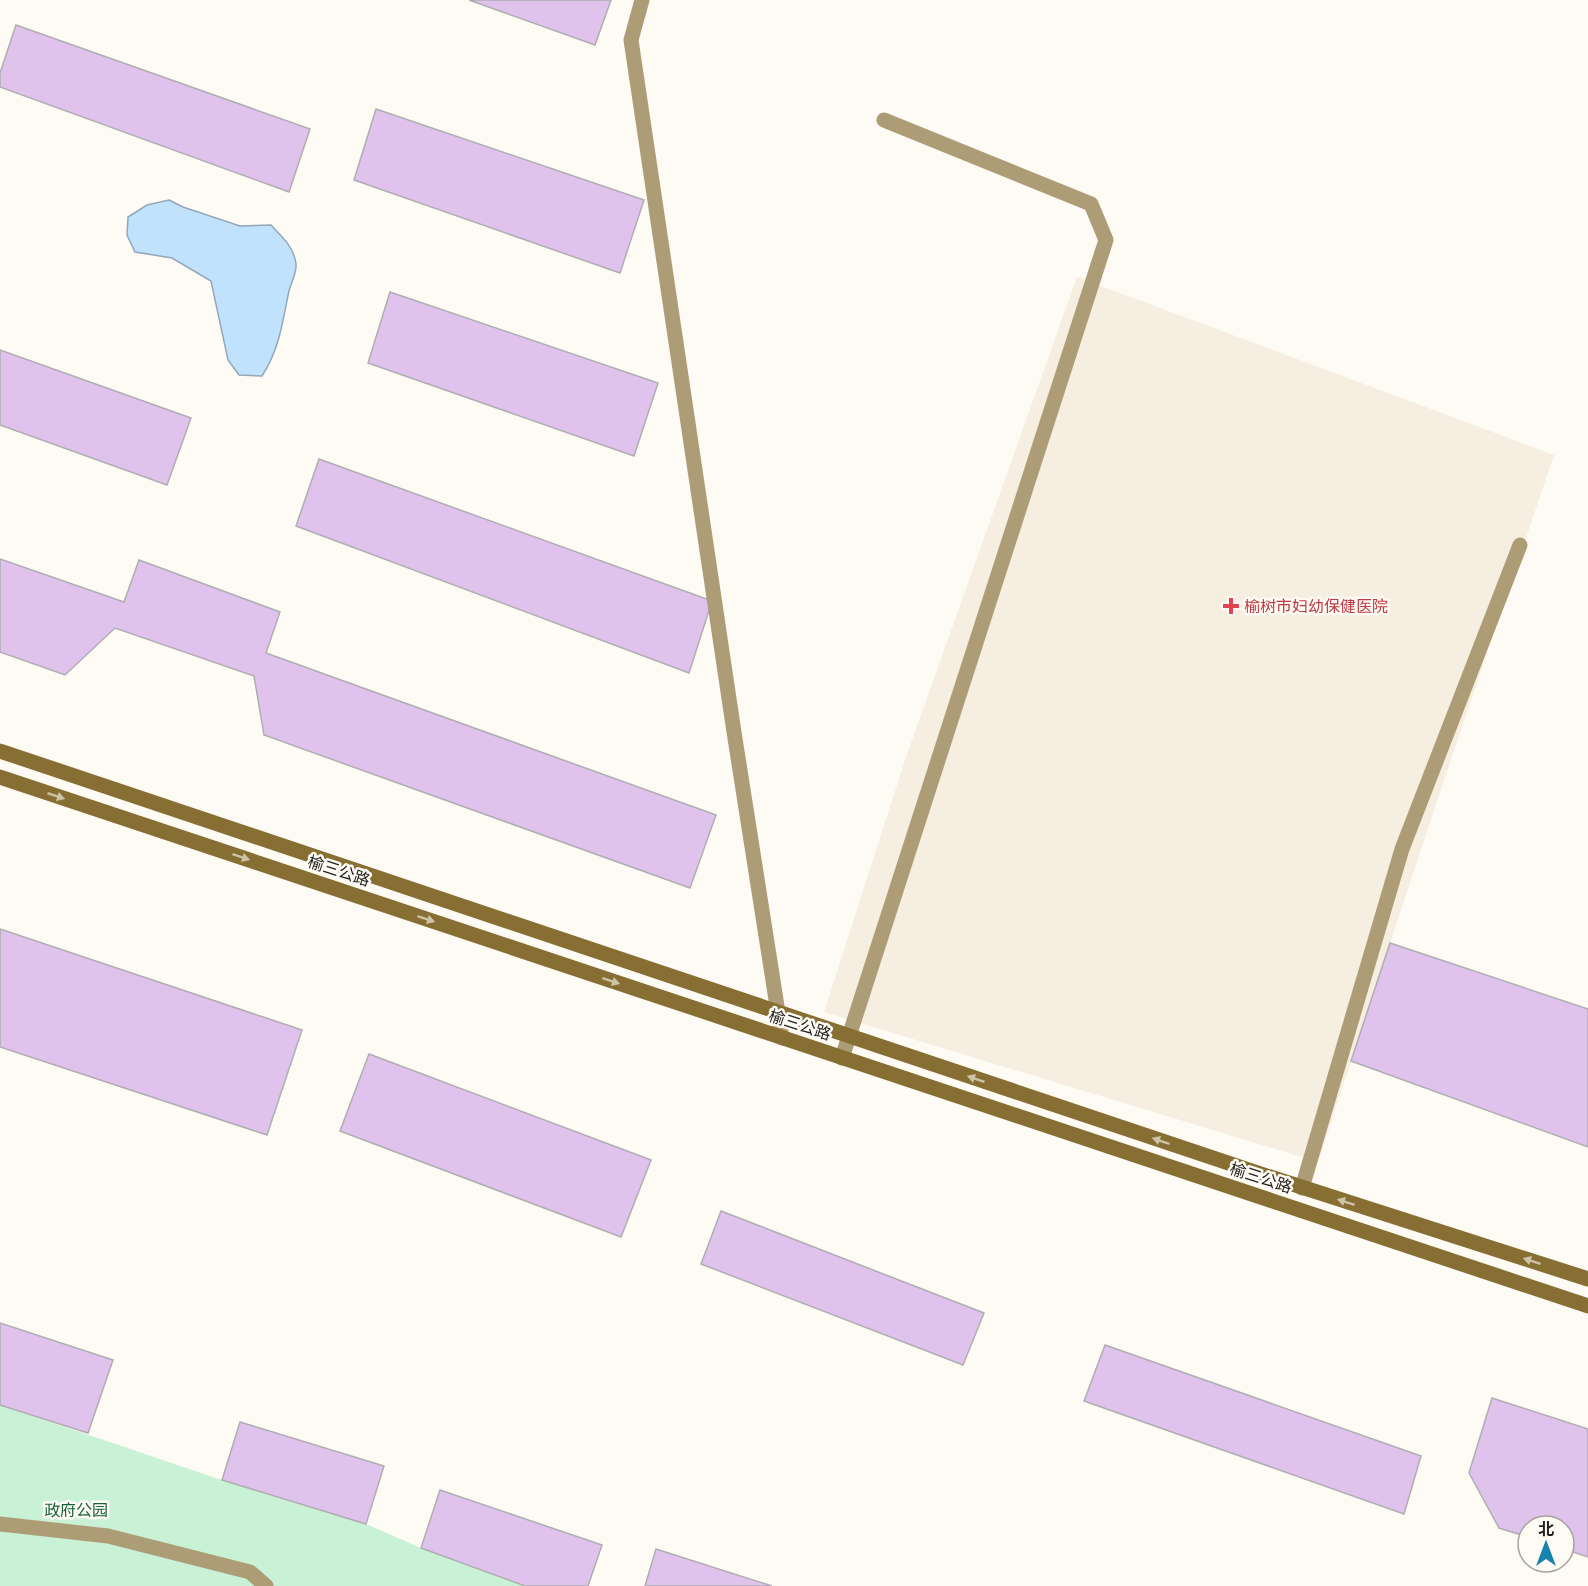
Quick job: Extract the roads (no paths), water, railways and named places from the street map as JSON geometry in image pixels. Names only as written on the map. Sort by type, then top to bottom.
[{"type":"main road","name":"榆三公路","points":[[0,751],[1302,1188],[1588,1279]]},
{"type":"main road","name":"榆三公路","points":[[0,777],[1588,1306]]},
{"type":"street","points":[[642,0],[631,40],[782,1038]]},
{"type":"street","points":[[842,1058],[1106,240],[1091,204],[884,120]]},
{"type":"street","points":[[1302,1188],[1402,849],[1520,545]]},
{"type":"street","points":[[0,1524],[108,1536],[250,1572],[266,1586]]},
{"type":"water","points":[[169,200],[240,226],[271,225],[293,252],[296,270],[280,335],[262,376],[239,375],[228,360],[211,281],[172,258],[135,252],[127,235],[128,217],[147,205]]},
{"type":"place","name":"榆树市妇幼保健医院","points":[[1231,606]]},
{"type":"park label","name":"政府公园","points":[[76,1510]]}]
